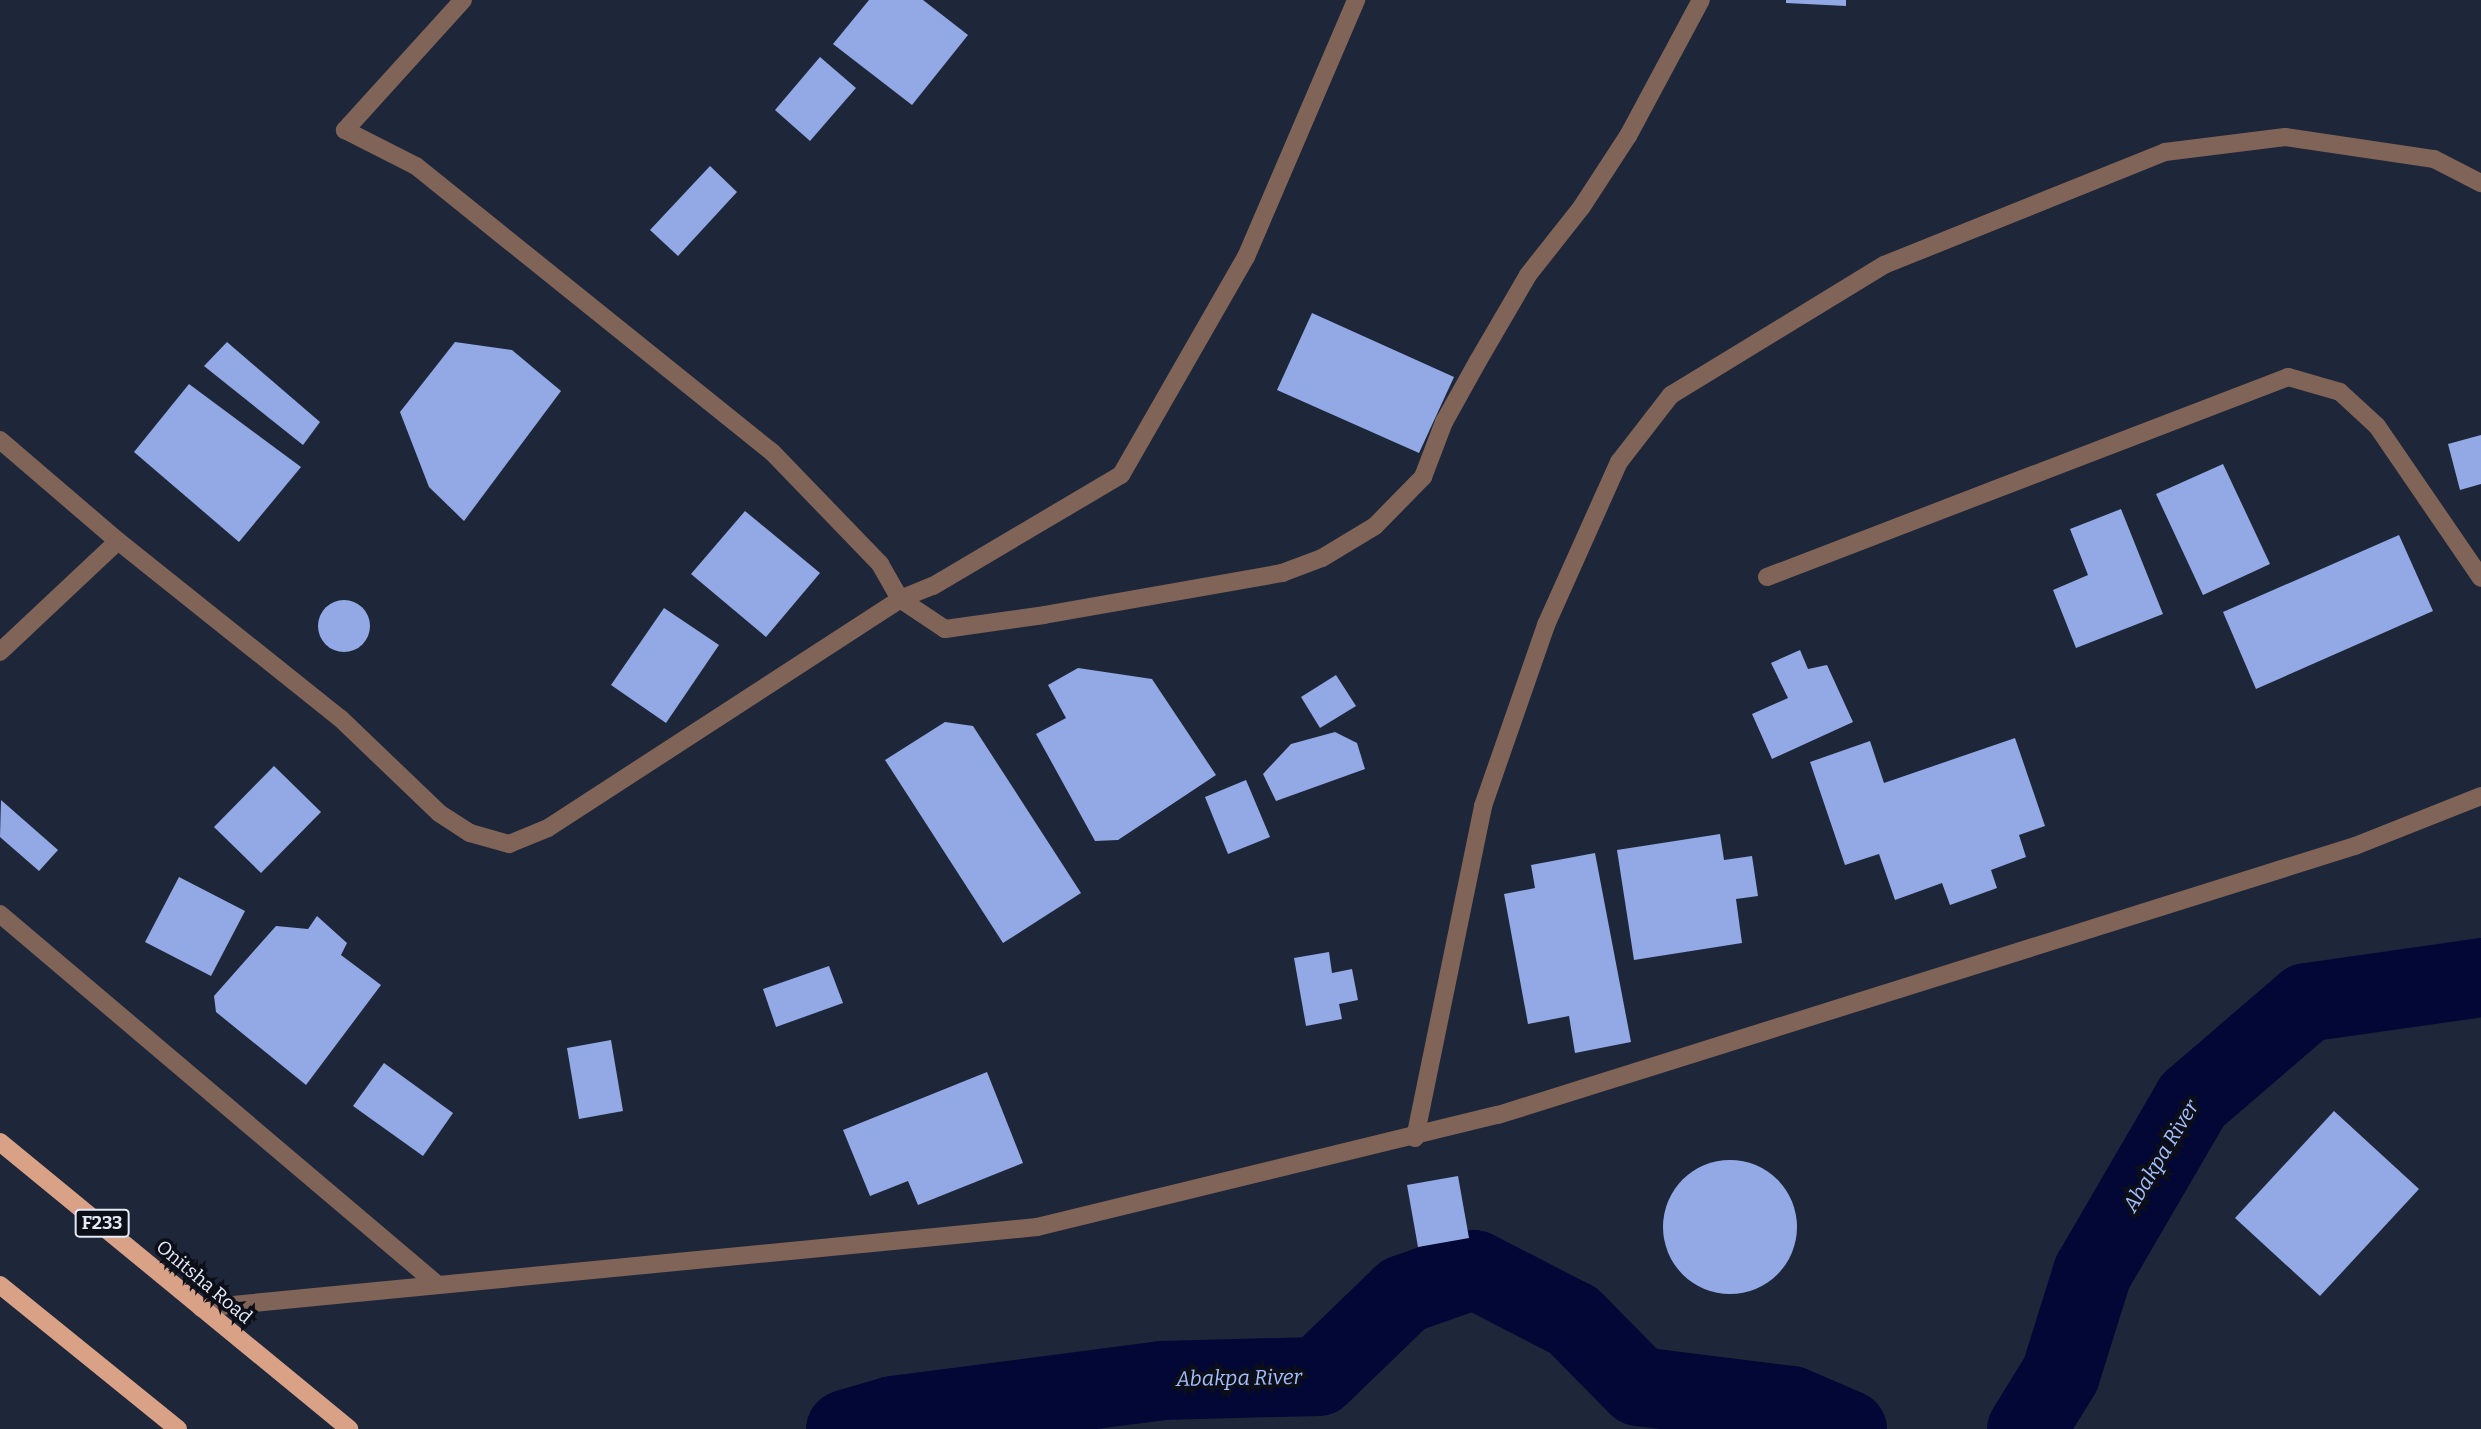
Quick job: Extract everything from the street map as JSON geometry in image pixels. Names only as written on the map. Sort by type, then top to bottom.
[{"type":"main road","name":"Onitsha Road","points":[[0,1142],[349,1429]]},
{"type":"main road","points":[[0,1285],[178,1429]]},
{"type":"street","points":[[463,0],[345,130],[416,166],[772,452],[880,564],[901,599],[945,629],[1044,615],[1282,573],[1322,558],[1375,526],[1423,477],[1444,422],[1483,352],[1528,275],[1581,208],[1628,136],[1701,0]]},
{"type":"street","points":[[0,440],[118,541],[340,718],[439,813],[470,833],[509,844],[548,828],[901,599],[933,586],[1121,475],[1246,257],[1356,0]]},
{"type":"street","points":[[1415,1138],[1483,806],[1546,625],[1619,462],[1671,395],[1884,265],[2165,152],[2285,137],[2434,159],[2481,183]]},
{"type":"street","points":[[1766,577],[2288,377],[2340,391],[2377,426],[2481,578]]},
{"type":"street","points":[[0,652],[118,541]]},
{"type":"street","points":[[201,1308],[1037,1227],[1415,1138],[2355,846],[2481,796]]},
{"type":"street","points":[[0,914],[438,1285]]},
{"type":"building","points":[[869,0],[923,0],[968,35],[912,105],[833,44]]},
{"type":"building","points":[[1786,0],[1846,0],[1846,6],[1786,3]]},
{"type":"building","points":[[820,57],[856,88],[810,141],[775,110]]},
{"type":"building","points":[[710,166],[737,192],[678,256],[650,230]]},
{"type":"building","points":[[1312,313],[1454,377],[1419,453],[1277,390]]},
{"type":"building","points":[[227,342],[320,422],[303,445],[204,366]]},
{"type":"building","points":[[455,342],[512,350],[561,391],[464,521],[429,487],[400,412]]},
{"type":"building","points":[[189,384],[301,467],[239,542],[134,452]]},
{"type":"building","points":[[2481,435],[2481,484],[2460,490],[2448,444]]},
{"type":"building","points":[[2223,464],[2270,564],[2203,595],[2156,494]]},
{"type":"building","points":[[2121,509],[2163,614],[2076,648],[2053,590],[2088,575],[2070,529]]},
{"type":"building","points":[[745,511],[820,573],[766,637],[691,574]]},
{"type":"building","points":[[2399,535],[2433,611],[2256,689],[2223,612]]},
{"type":"building","points":[[344,600],[363,607],[370,626],[363,645],[344,652],[325,645],[318,626],[325,607]]},
{"type":"building","points":[[664,608],[719,645],[666,723],[611,685]]},
{"type":"building","points":[[1800,650],[1808,669],[1827,665],[1853,722],[1772,759],[1752,714],[1788,698],[1771,663]]},
{"type":"building","points":[[1078,668],[1152,679],[1216,775],[1118,840],[1095,841],[1036,734],[1066,718],[1048,685]]},
{"type":"building","points":[[1336,675],[1356,706],[1320,728],[1301,697]]},
{"type":"building","points":[[945,722],[973,726],[1081,893],[1003,943],[885,760]]},
{"type":"building","points":[[1335,732],[1357,743],[1365,769],[1276,801],[1263,774],[1291,744]]},
{"type":"building","points":[[2015,738],[2045,826],[2019,835],[2026,857],[1991,870],[1997,888],[1950,905],[1942,883],[1895,900],[1879,854],[1845,865],[1810,762],[1870,741],[1884,783]]},
{"type":"building","points":[[274,766],[321,812],[261,873],[214,827]]},
{"type":"building","points":[[1246,780],[1270,837],[1228,854],[1205,797]]},
{"type":"building","points":[[1,800],[58,850],[39,871],[0,837]]},
{"type":"building","points":[[1720,834],[1724,860],[1752,856],[1758,896],[1736,899],[1742,943],[1634,960],[1617,850]]},
{"type":"building","points":[[1595,853],[1631,1042],[1575,1053],[1569,1016],[1528,1024],[1504,894],[1535,888],[1531,865]]},
{"type":"building","points":[[179,877],[245,911],[211,976],[145,942]]},
{"type":"building","points":[[317,916],[347,943],[341,955],[381,985],[306,1085],[216,1012],[214,996],[276,926],[308,929]]},
{"type":"building","points":[[1329,952],[1332,973],[1352,969],[1358,1000],[1339,1004],[1342,1019],[1306,1026],[1294,958]]},
{"type":"building","points":[[829,966],[843,1003],[776,1027],[763,989]]},
{"type":"building","points":[[611,1040],[623,1111],[579,1119],[567,1048]]},
{"type":"building","points":[[384,1063],[453,1113],[423,1156],[353,1106]]},
{"type":"building","points":[[987,1072],[1023,1163],[918,1205],[908,1181],[870,1196],[843,1130]]},
{"type":"building","points":[[2334,1111],[2419,1189],[2320,1296],[2235,1218]]},
{"type":"building","points":[[1730,1160],[1756,1165],[1777,1180],[1792,1201],[1797,1227],[1792,1253],[1777,1274],[1756,1289],[1730,1294],[1704,1289],[1683,1274],[1668,1253],[1663,1227],[1668,1201],[1683,1180],[1704,1165]]},
{"type":"building","points":[[1458,1176],[1469,1238],[1418,1247],[1407,1185]]},
{"type":"waterway","name":"Abakpa River","points":[[2026,1429],[2060,1374],[2092,1272],[2192,1100],[2306,1002],[2481,977]]},
{"type":"waterway","name":"Abakpa River","points":[[845,1429],[893,1415],[1161,1380],[1318,1376],[1403,1294],[1474,1269],[1573,1320],[1638,1386],[1791,1405],[1847,1429]]}]
